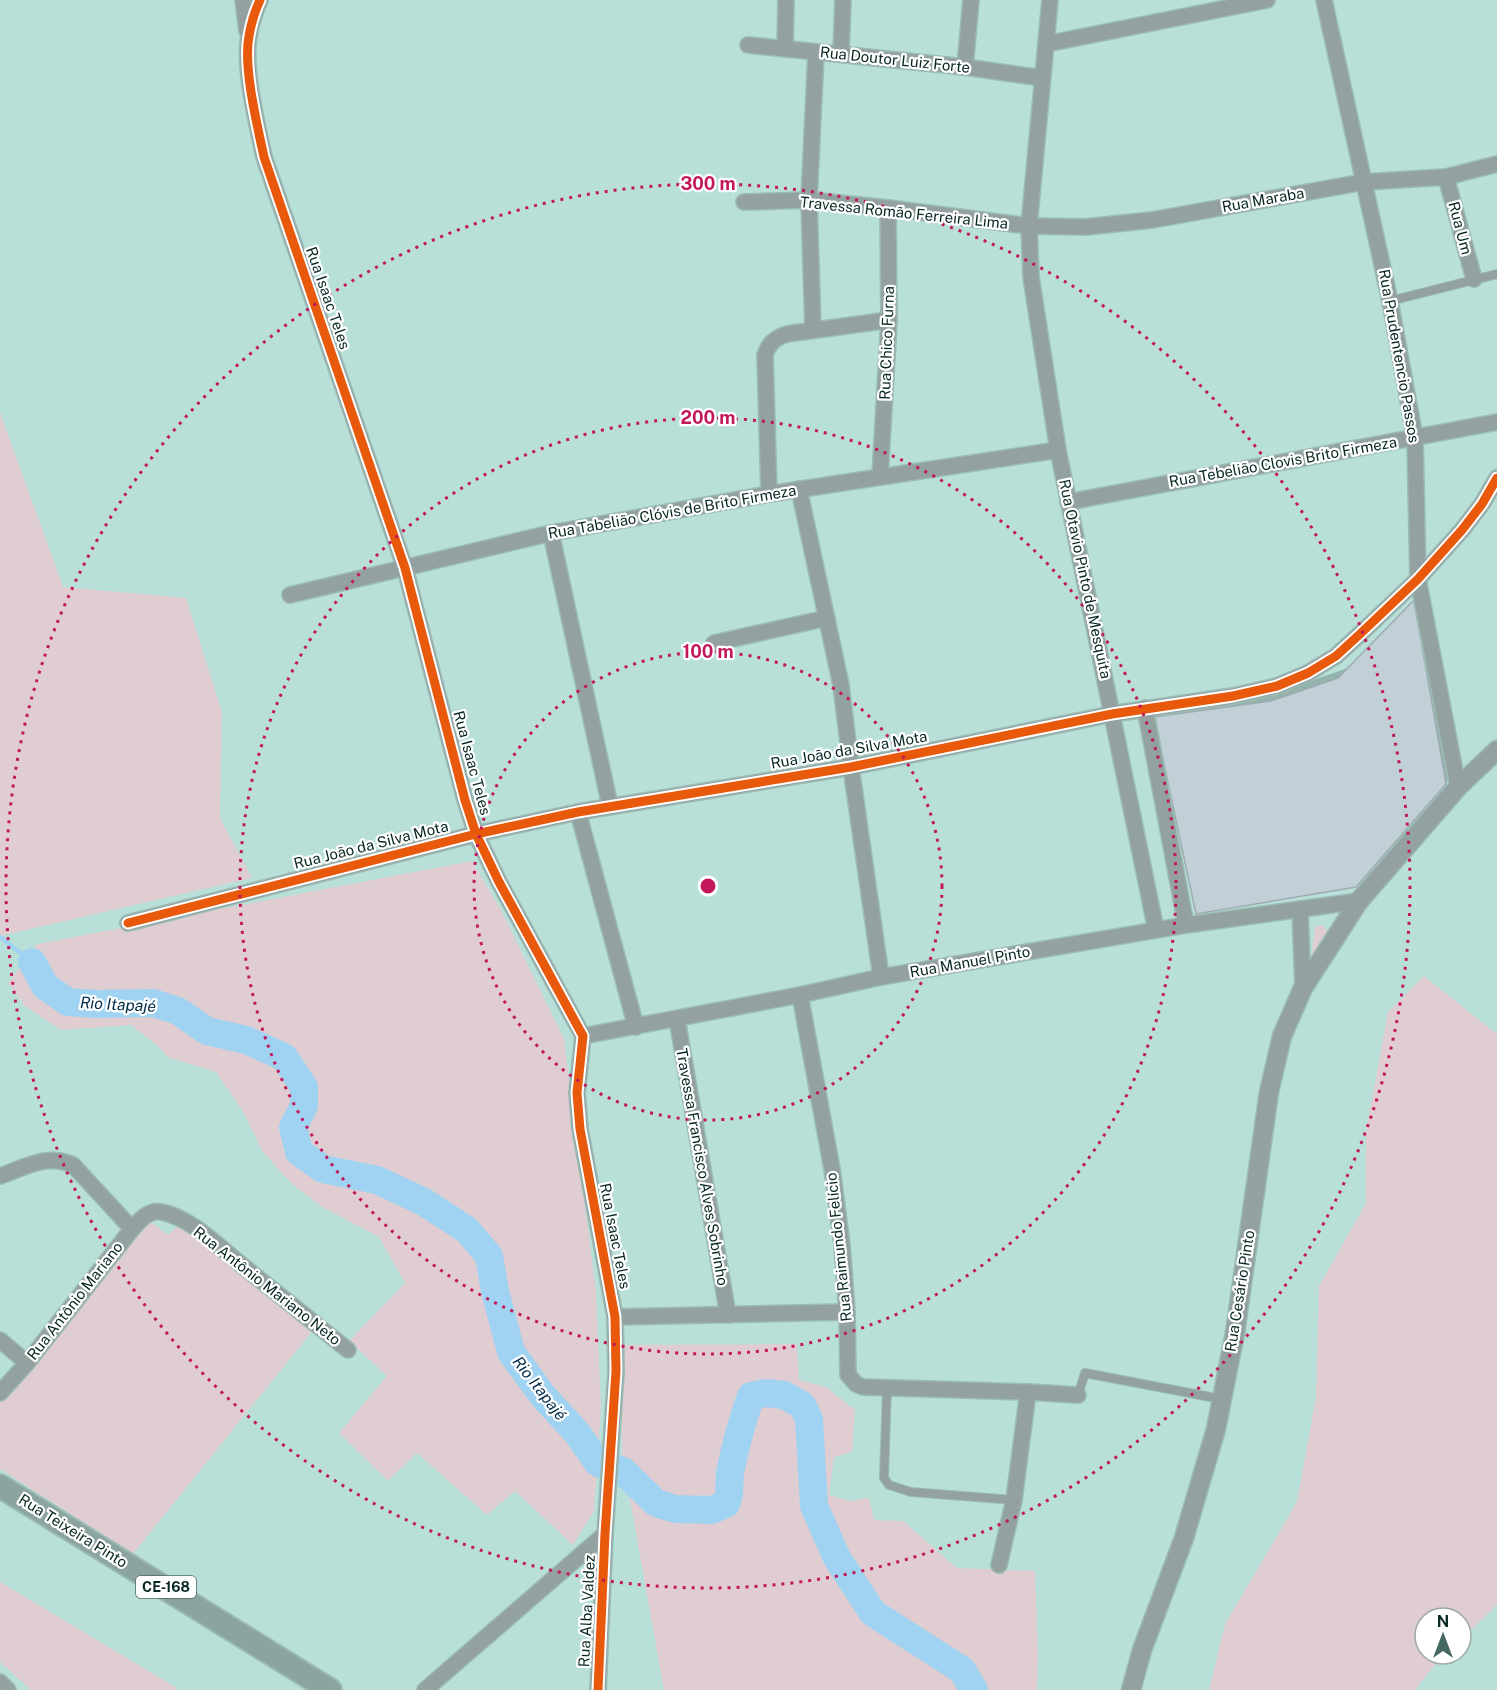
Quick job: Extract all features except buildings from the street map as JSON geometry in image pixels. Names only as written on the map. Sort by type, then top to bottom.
[{"type":"main road","name":"Rua Teixeira Pinto","points":[[0,1486],[330,1690]]},
{"type":"street","points":[[243,0],[248,37]]},
{"type":"street","name":"Rua Isaac Teles","points":[[260,0],[248,37],[248,58],[253,102],[264,157],[405,568],[465,800],[476,834],[499,882],[583,1036],[578,1093],[580,1129],[615,1317],[616,1371],[605,1534]]},
{"type":"street","points":[[785,49],[786,0]]},
{"type":"street","points":[[842,54],[843,0]]},
{"type":"street","points":[[965,67],[971,0]]},
{"type":"street","name":"Rua Otavio Pinto de Mesquita","points":[[1050,0],[1029,226],[1030,277],[1068,502],[1156,930]]},
{"type":"street","points":[[1046,44],[1267,0]]},
{"type":"street","name":"Rua Prudentencio Passos","points":[[1324,0],[1390,301],[1415,438],[1418,579],[1458,787]]},
{"type":"street","name":"Rua Doutor Luiz Forte","points":[[748,45],[965,67],[1042,78]]},
{"type":"street","points":[[813,330],[809,200],[816,52]]},
{"type":"street","name":"Rua Maraba","points":[[1029,226],[1086,227],[1152,220],[1364,182],[1446,177],[1497,164]]},
{"type":"street","name":"Rua Um","points":[[1446,177],[1474,279]]},
{"type":"street","name":"Travessa Romão Ferreira Lima","points":[[744,202],[809,200],[1029,226]]},
{"type":"street","name":"Rua Chico Furna","points":[[880,477],[889,320],[888,208]]},
{"type":"street","points":[[769,494],[765,355],[768,346],[775,338],[787,334],[889,320]]},
{"type":"street","name":"Rua Tebelião Clovis Brito Firmeza","points":[[1068,502],[1497,422]]},
{"type":"street","name":"Rua Tabelião Clóvis de Brito Firmeza","points":[[290,595],[551,533],[799,489],[1058,450]]},
{"type":"street","name":"Rua João da Silva Mota","points":[[128,923],[476,834],[578,812],[851,767],[1112,714],[1233,696],[1277,686],[1308,673],[1336,656],[1418,579],[1462,530],[1482,504],[1497,478]]},
{"type":"street","points":[[799,489],[841,685],[882,977]]},
{"type":"street","points":[[551,533],[610,806]]},
{"type":"street","points":[[714,644],[827,618]]},
{"type":"street","points":[[1145,708],[1185,925]]},
{"type":"street","name":"Rua Cesário Pinto","points":[[1131,1690],[1142,1650],[1184,1538],[1216,1429],[1235,1333],[1269,1092],[1282,1036],[1303,988],[1359,901],[1458,787],[1497,750]]},
{"type":"street","points":[[578,812],[636,1027]]},
{"type":"street","name":"Rua Manuel Pinto","points":[[583,1036],[882,977],[1185,925],[1359,901]]},
{"type":"street","points":[[1300,909],[1303,988]]},
{"type":"street","name":"Rua Raimundo Felício","points":[[800,995],[832,1169],[843,1245],[848,1312],[848,1375],[862,1387],[1078,1395]]},
{"type":"street","name":"Travessa Francisco Alves Sobrinho","points":[[677,1019],[728,1315]]},
{"type":"street","points":[[0,1176],[42,1161],[62,1160],[74,1165],[132,1229]]},
{"type":"street","name":"Rua Antônio Mariano","points":[[0,1393],[27,1363],[132,1229],[152,1212]]},
{"type":"street","name":"Rua Antônio Mariano Neto","points":[[152,1212],[173,1216],[200,1232],[348,1350]]},
{"type":"street","points":[[615,1317],[848,1312]]},
{"type":"street","points":[[0,1340],[27,1363]]},
{"type":"street","points":[[999,1565],[1014,1500],[1028,1392]]},
{"type":"street","points":[[425,1690],[605,1534]]},
{"type":"street","name":"Rua Alba Valdez","points":[[598,1690],[605,1534]]},
{"type":"street","points":[[0,1682],[8,1690]]},
{"type":"lane","points":[[1390,301],[1497,274]]},
{"type":"lane","points":[[1078,1395],[1085,1373],[1222,1399]]},
{"type":"lane","points":[[887,1387],[884,1478],[888,1485],[911,1492],[1014,1500]]},
{"type":"shaded area","points":[[0,412],[63,587],[186,598],[222,712],[220,818],[252,878],[0,936]]},
{"type":"shaded area","points":[[472,861],[501,910],[564,1039],[596,1291],[601,1408],[594,1511],[573,1545],[515,1491],[487,1515],[417,1453],[388,1481],[339,1433],[387,1376],[349,1341],[405,1283],[379,1237],[322,1207],[291,1183],[262,1151],[244,1113],[216,1072],[167,1057],[159,1047],[131,1025],[61,1030],[25,1006],[8,983],[37,944]]},
{"type":"shaded area","points":[[1323,925],[1329,933],[1311,962],[1315,926]]},
{"type":"shaded area","points":[[1424,976],[1497,1034],[1497,1605],[1473,1628],[1473,1606],[1413,1606],[1413,1666],[1434,1666],[1415,1690],[1209,1690],[1225,1624],[1297,1502],[1316,1397],[1319,1286],[1366,1203],[1366,1131],[1388,1012]]},
{"type":"shaded area","points":[[149,1220],[168,1235],[179,1224],[314,1329],[133,1554],[0,1469],[0,1401]]},
{"type":"shaded area","points":[[797,1344],[799,1380],[826,1387],[855,1410],[852,1452],[834,1457],[829,1495],[851,1501],[869,1498],[874,1520],[903,1521],[957,1568],[1035,1571],[1037,1690],[664,1690],[622,1455],[621,1345]]},
{"type":"shaded area","points":[[0,1582],[177,1688],[174,1690],[31,1690],[0,1662]]},
{"type":"waterway","name":"Rio Itapajé","points":[[0,937],[32,962]]},
{"type":"waterway","name":"Rio Itapajé","points":[[32,962],[45,986],[68,1002],[153,1003],[178,1011],[207,1031],[246,1040],[284,1057],[304,1087],[304,1106],[293,1127],[299,1152],[323,1169],[377,1180],[424,1202],[467,1230],[489,1256],[495,1291],[511,1352],[543,1396],[577,1433],[598,1463],[623,1471],[656,1503],[675,1509],[712,1510],[726,1504],[734,1454],[751,1396],[766,1393],[784,1395],[802,1405],[809,1419],[814,1506],[837,1558],[873,1613],[962,1670],[974,1690]]},
{"type":"cycle path","points":[[260,0],[250,31],[248,63],[264,157],[405,568],[465,800],[476,834],[499,882],[583,1036],[577,1093],[580,1129],[615,1317],[616,1371],[598,1690]]},
{"type":"cycle path","points":[[128,923],[476,834],[578,812],[851,767],[1112,714],[1233,696],[1277,686],[1308,673],[1336,656],[1360,634],[1418,579],[1462,530],[1482,504],[1497,478]]}]
